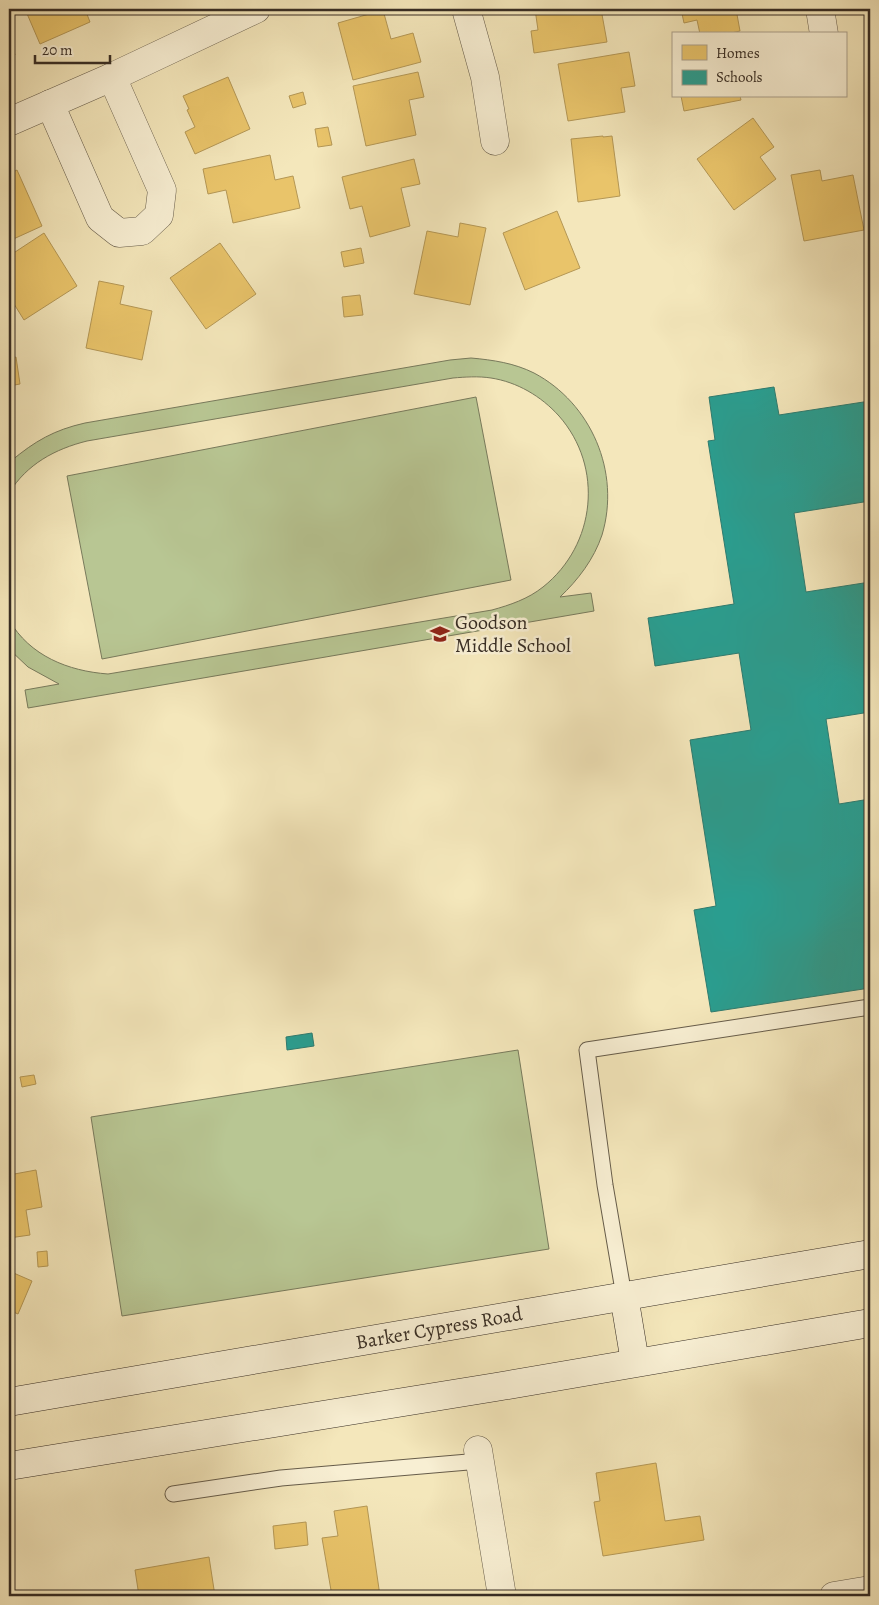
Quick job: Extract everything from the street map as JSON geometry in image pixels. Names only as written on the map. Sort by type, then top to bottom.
[{"type":"main road","points":[[9,122],[112,77],[256,9]]},
{"type":"main road","points":[[466,9],[485,77],[496,141]]},
{"type":"main road","points":[[820,9],[824,32]]},
{"type":"main road","points":[[50,104],[100,218],[119,233],[142,231],[159,215],[162,190],[112,77]]},
{"type":"main road","name":"Barker Cypress Road","points":[[9,1402],[870,1254]]},
{"type":"main road","points":[[624,1296],[635,1362]]},
{"type":"main road","points":[[9,1466],[496,1387],[870,1323]]},
{"type":"main road","points":[[479,1455],[502,1596]]},
{"type":"main road","points":[[834,1596],[870,1590]]},
{"type":"lane","points":[[624,1296],[605,1185],[587,1050],[870,1007]]},
{"type":"lane","points":[[173,1494],[281,1478],[479,1455]]},
{"type":"green space","points":[[471,358],[511,364],[534,373],[554,386],[571,402],[586,421],[604,464],[607,487],[607,511],[602,535],[595,552],[585,569],[560,597],[591,593],[594,611],[28,708],[25,690],[59,684],[28,667],[9,649],[9,620],[28,643],[51,659],[79,669],[108,674],[492,610],[519,601],[543,587],[561,570],[574,550],[583,528],[588,505],[588,481],[583,458],[573,436],[559,416],[544,402],[528,391],[510,383],[491,378],[453,378],[87,441],[64,448],[43,459],[24,474],[9,493],[9,463],[37,442],[54,433],[74,426],[450,360]]},
{"type":"green space","points":[[476,397],[511,580],[102,659],[67,476]]},
{"type":"green space","points":[[518,1050],[549,1249],[122,1316],[91,1117]]},
{"type":"building: Homes","points":[[25,9],[85,9],[90,22],[40,44]]},
{"type":"building: Homes","points":[[535,9],[601,9],[607,42],[534,53],[531,31],[538,30]]},
{"type":"building: Homes","points":[[681,9],[736,9],[740,31],[700,32],[697,20],[684,23]]},
{"type":"building: Homes","points":[[383,10],[391,39],[413,33],[421,62],[353,80],[338,23]]},
{"type":"building: Homes","points":[[9,34],[15,55],[9,57]]},
{"type":"building: Homes","points":[[629,52],[635,86],[621,88],[625,112],[568,121],[558,64]]},
{"type":"building: Homes","points":[[418,72],[424,97],[409,100],[416,135],[366,146],[353,86]]},
{"type":"building: Homes","points":[[228,77],[250,129],[195,154],[185,132],[195,127],[183,96]]},
{"type":"building: Homes","points":[[303,92],[306,104],[293,108],[289,96]]},
{"type":"building: Homes","points":[[681,98],[740,98],[741,100],[684,111]]},
{"type":"building: Homes","points":[[753,118],[774,147],[760,157],[776,179],[734,210],[697,159]]},
{"type":"building: Homes","points":[[328,127],[332,145],[318,147],[315,129]]},
{"type":"building: Homes","points":[[612,136],[620,196],[578,202],[571,139]]},
{"type":"building: Homes","points":[[270,155],[275,180],[293,176],[300,208],[233,223],[226,190],[208,194],[203,169]]},
{"type":"building: Homes","points":[[414,159],[420,184],[401,188],[410,226],[370,237],[362,206],[350,209],[342,177]]},
{"type":"building: Homes","points":[[17,170],[42,226],[9,241],[9,174]]},
{"type":"building: Homes","points":[[820,170],[822,181],[853,175],[864,230],[804,241],[791,175]]},
{"type":"building: Homes","points":[[557,211],[580,268],[525,290],[503,233]]},
{"type":"building: Homes","points":[[460,223],[486,228],[470,305],[414,294],[427,231],[458,237]]},
{"type":"building: Homes","points":[[44,233],[77,286],[24,320],[9,296],[9,256]]},
{"type":"building: Homes","points":[[220,243],[256,294],[206,329],[170,278]]},
{"type":"building: Homes","points":[[361,248],[364,263],[344,267],[341,252]]},
{"type":"building: Homes","points":[[99,281],[124,286],[120,304],[152,311],[142,360],[86,348]]},
{"type":"building: Homes","points":[[360,295],[363,315],[344,317],[342,297]]},
{"type":"building: Homes","points":[[16,357],[20,384],[9,386],[9,359]]},
{"type":"building: Homes","points":[[34,1075],[36,1084],[22,1087],[20,1077]]},
{"type":"building: Homes","points":[[36,1170],[42,1207],[26,1210],[30,1235],[9,1238],[9,1175]]},
{"type":"building: Homes","points":[[47,1251],[48,1266],[38,1267],[37,1252]]},
{"type":"building: Homes","points":[[9,1271],[32,1281],[18,1314],[11,1311],[9,1316]]},
{"type":"building: Homes","points":[[656,1463],[665,1521],[700,1516],[704,1540],[603,1556],[594,1502],[600,1501],[596,1473]]},
{"type":"building: Homes","points":[[367,1506],[380,1596],[332,1596],[322,1538],[338,1536],[334,1511]]},
{"type":"building: Homes","points":[[306,1522],[308,1545],[275,1549],[273,1526]]},
{"type":"building: Homes","points":[[209,1557],[215,1596],[139,1596],[135,1570]]},
{"type":"building: Schools","points":[[774,387],[779,415],[870,401],[870,501],[794,513],[806,592],[870,582],[870,712],[826,719],[839,804],[870,799],[870,988],[711,1012],[694,910],[716,906],[690,740],[751,730],[739,653],[655,666],[648,618],[734,604],[708,441],[715,440],[709,397]]},
{"type":"building: Schools","points":[[312,1033],[314,1046],[287,1050],[286,1037]]},
{"type":"place","name":"Goodson Middle School","points":[[440,634]]}]
